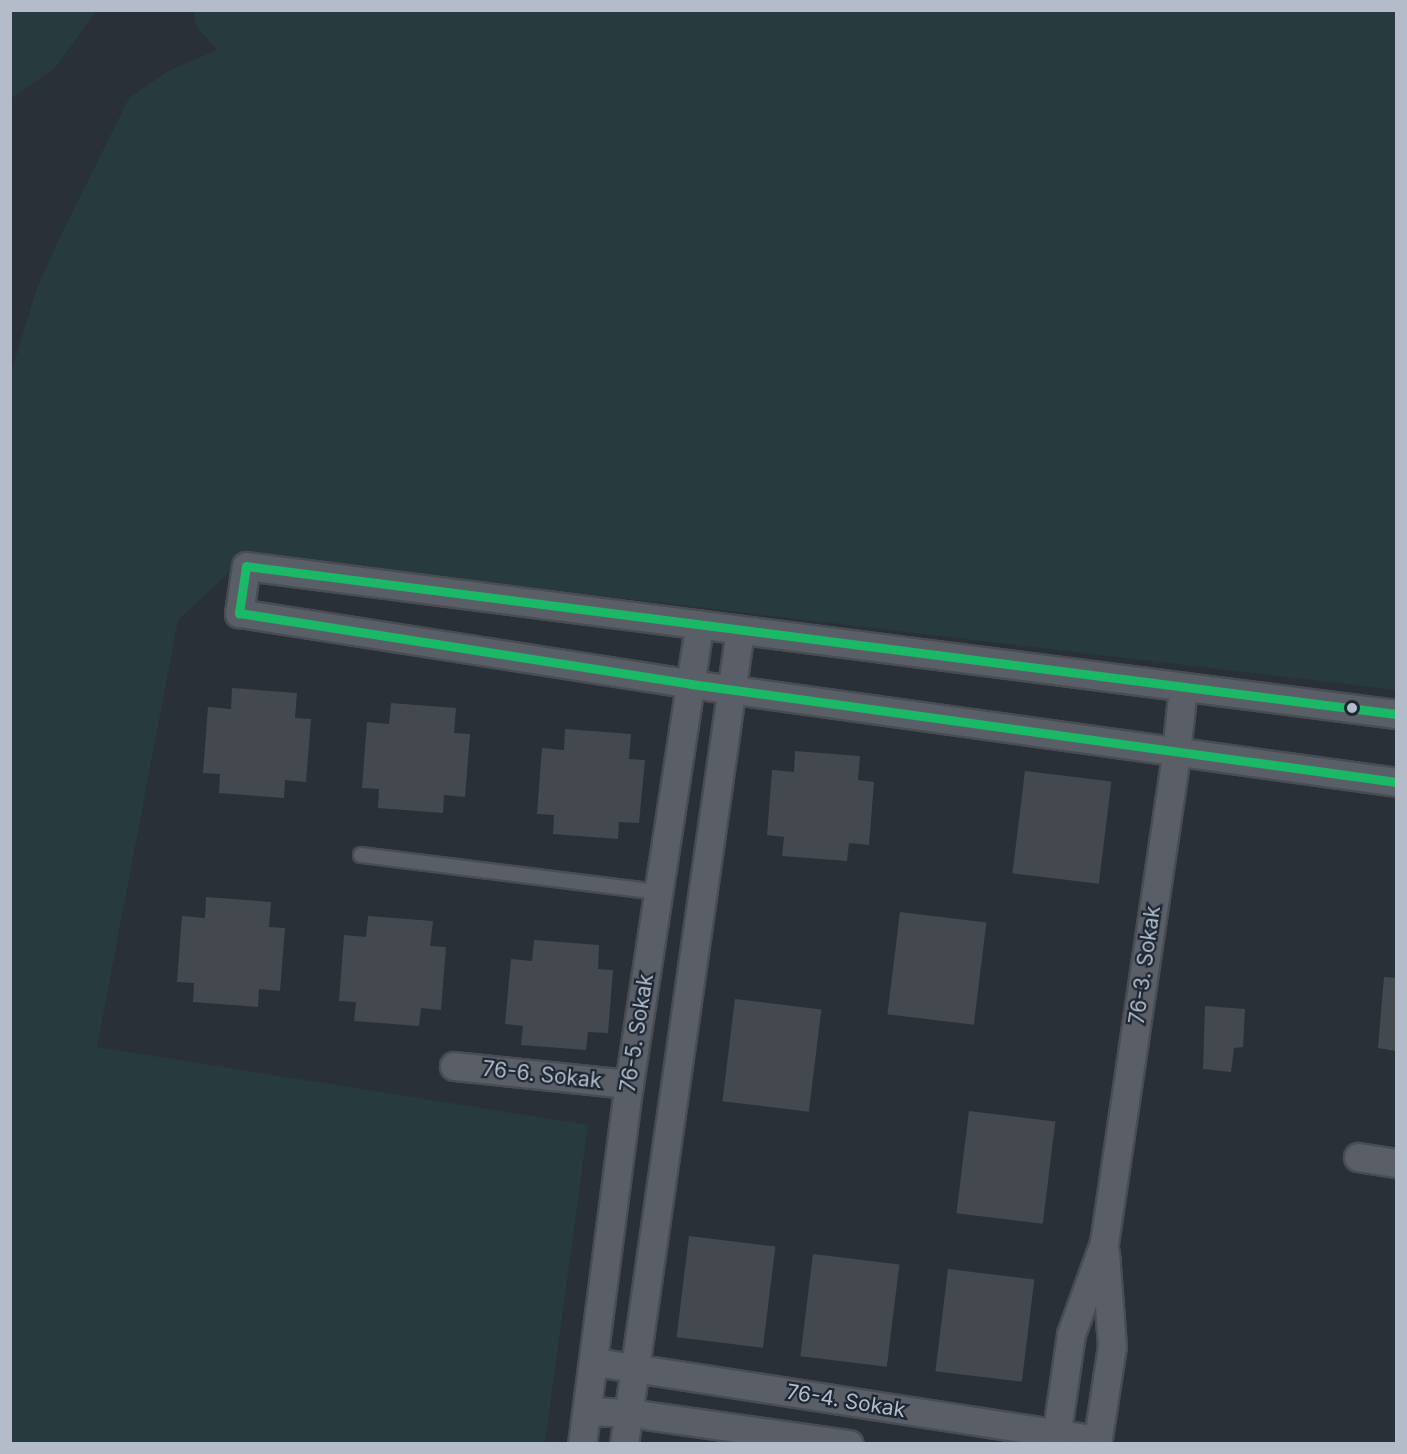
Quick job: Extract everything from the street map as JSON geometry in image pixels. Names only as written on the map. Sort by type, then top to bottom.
[{"type":"street","points":[[1396,714],[246,566],[239,613],[691,684],[735,688],[1176,753],[1396,782]]},
{"type":"street","name":"76-5. Sokak","points":[[582,1443],[595,1362],[629,1084],[699,624]]},
{"type":"street","points":[[624,1443],[735,688],[740,630]]},
{"type":"street","name":"76-3. Sokak","points":[[1056,1438],[1071,1334],[1104,1243],[1176,753],[1183,687]]},
{"type":"street","name":"76-6. Sokak","points":[[454,1066],[629,1084]]},
{"type":"street","points":[[1358,1157],[1396,1163]]},
{"type":"street","name":"76-3. Sokak","points":[[1098,1442],[1112,1346],[1104,1243]]},
{"type":"street","name":"76-4. Sokak","points":[[595,1362],[1056,1438],[1098,1442]]},
{"type":"street","name":"76-4. Sokak","points":[[587,1411],[630,1413],[849,1443]]},
{"type":"lane","points":[[361,855],[659,892]]},
{"type":"green space","points":[[11,10],[96,11],[56,67],[11,99]]},
{"type":"green space","points":[[194,11],[1396,11],[1396,690],[249,554],[178,620],[97,1047],[588,1125],[545,1443],[11,1444],[11,372],[37,288],[129,98],[170,70],[217,50],[196,26]]},
{"type":"building","points":[[232,688],[297,693],[295,718],[311,719],[306,782],[285,780],[284,798],[219,793],[220,774],[203,773],[208,707],[231,709]]},
{"type":"building","points":[[391,703],[456,708],[454,733],[470,734],[465,797],[444,795],[443,813],[378,808],[379,789],[362,788],[367,722],[389,724]]},
{"type":"building","points":[[565,729],[631,734],[629,759],[645,760],[639,823],[619,822],[618,839],[553,834],[554,815],[537,814],[542,748],[564,750]]},
{"type":"building","points":[[795,751],[860,756],[858,780],[874,782],[869,845],[849,843],[847,861],[782,856],[784,837],[767,835],[772,770],[794,772]]},
{"type":"building","points":[[1025,771],[1111,782],[1099,884],[1012,873]]},
{"type":"building","points":[[206,897],[271,902],[269,927],[285,928],[280,991],[259,989],[258,1007],[193,1002],[194,983],[177,982],[182,916],[205,918]]},
{"type":"building","points":[[900,912],[986,923],[974,1025],[887,1014]]},
{"type":"building","points":[[368,916],[433,921],[430,946],[446,947],[441,1010],[421,1008],[419,1026],[354,1021],[356,1002],[339,1001],[344,935],[366,937]]},
{"type":"building","points":[[534,940],[599,945],[598,969],[613,970],[608,1033],[588,1032],[586,1050],[521,1045],[523,1026],[505,1024],[511,959],[532,961]]},
{"type":"building","points":[[1384,977],[1396,978],[1396,1051],[1378,1048]]},
{"type":"building","points":[[735,999],[821,1010],[809,1112],[722,1101]]},
{"type":"building","points":[[1205,1006],[1245,1009],[1243,1047],[1234,1048],[1231,1072],[1203,1069]]},
{"type":"building","points":[[969,1111],[1055,1122],[1043,1224],[956,1213]]},
{"type":"building","points":[[689,1236],[775,1247],[763,1348],[677,1337]]},
{"type":"building","points":[[813,1254],[899,1265],[887,1367],[800,1356]]},
{"type":"building","points":[[948,1269],[1034,1280],[1022,1382],[935,1371]]},
{"type":"transit line","points":[[1396,714],[246,566],[239,613],[691,684],[1396,782]]}]
